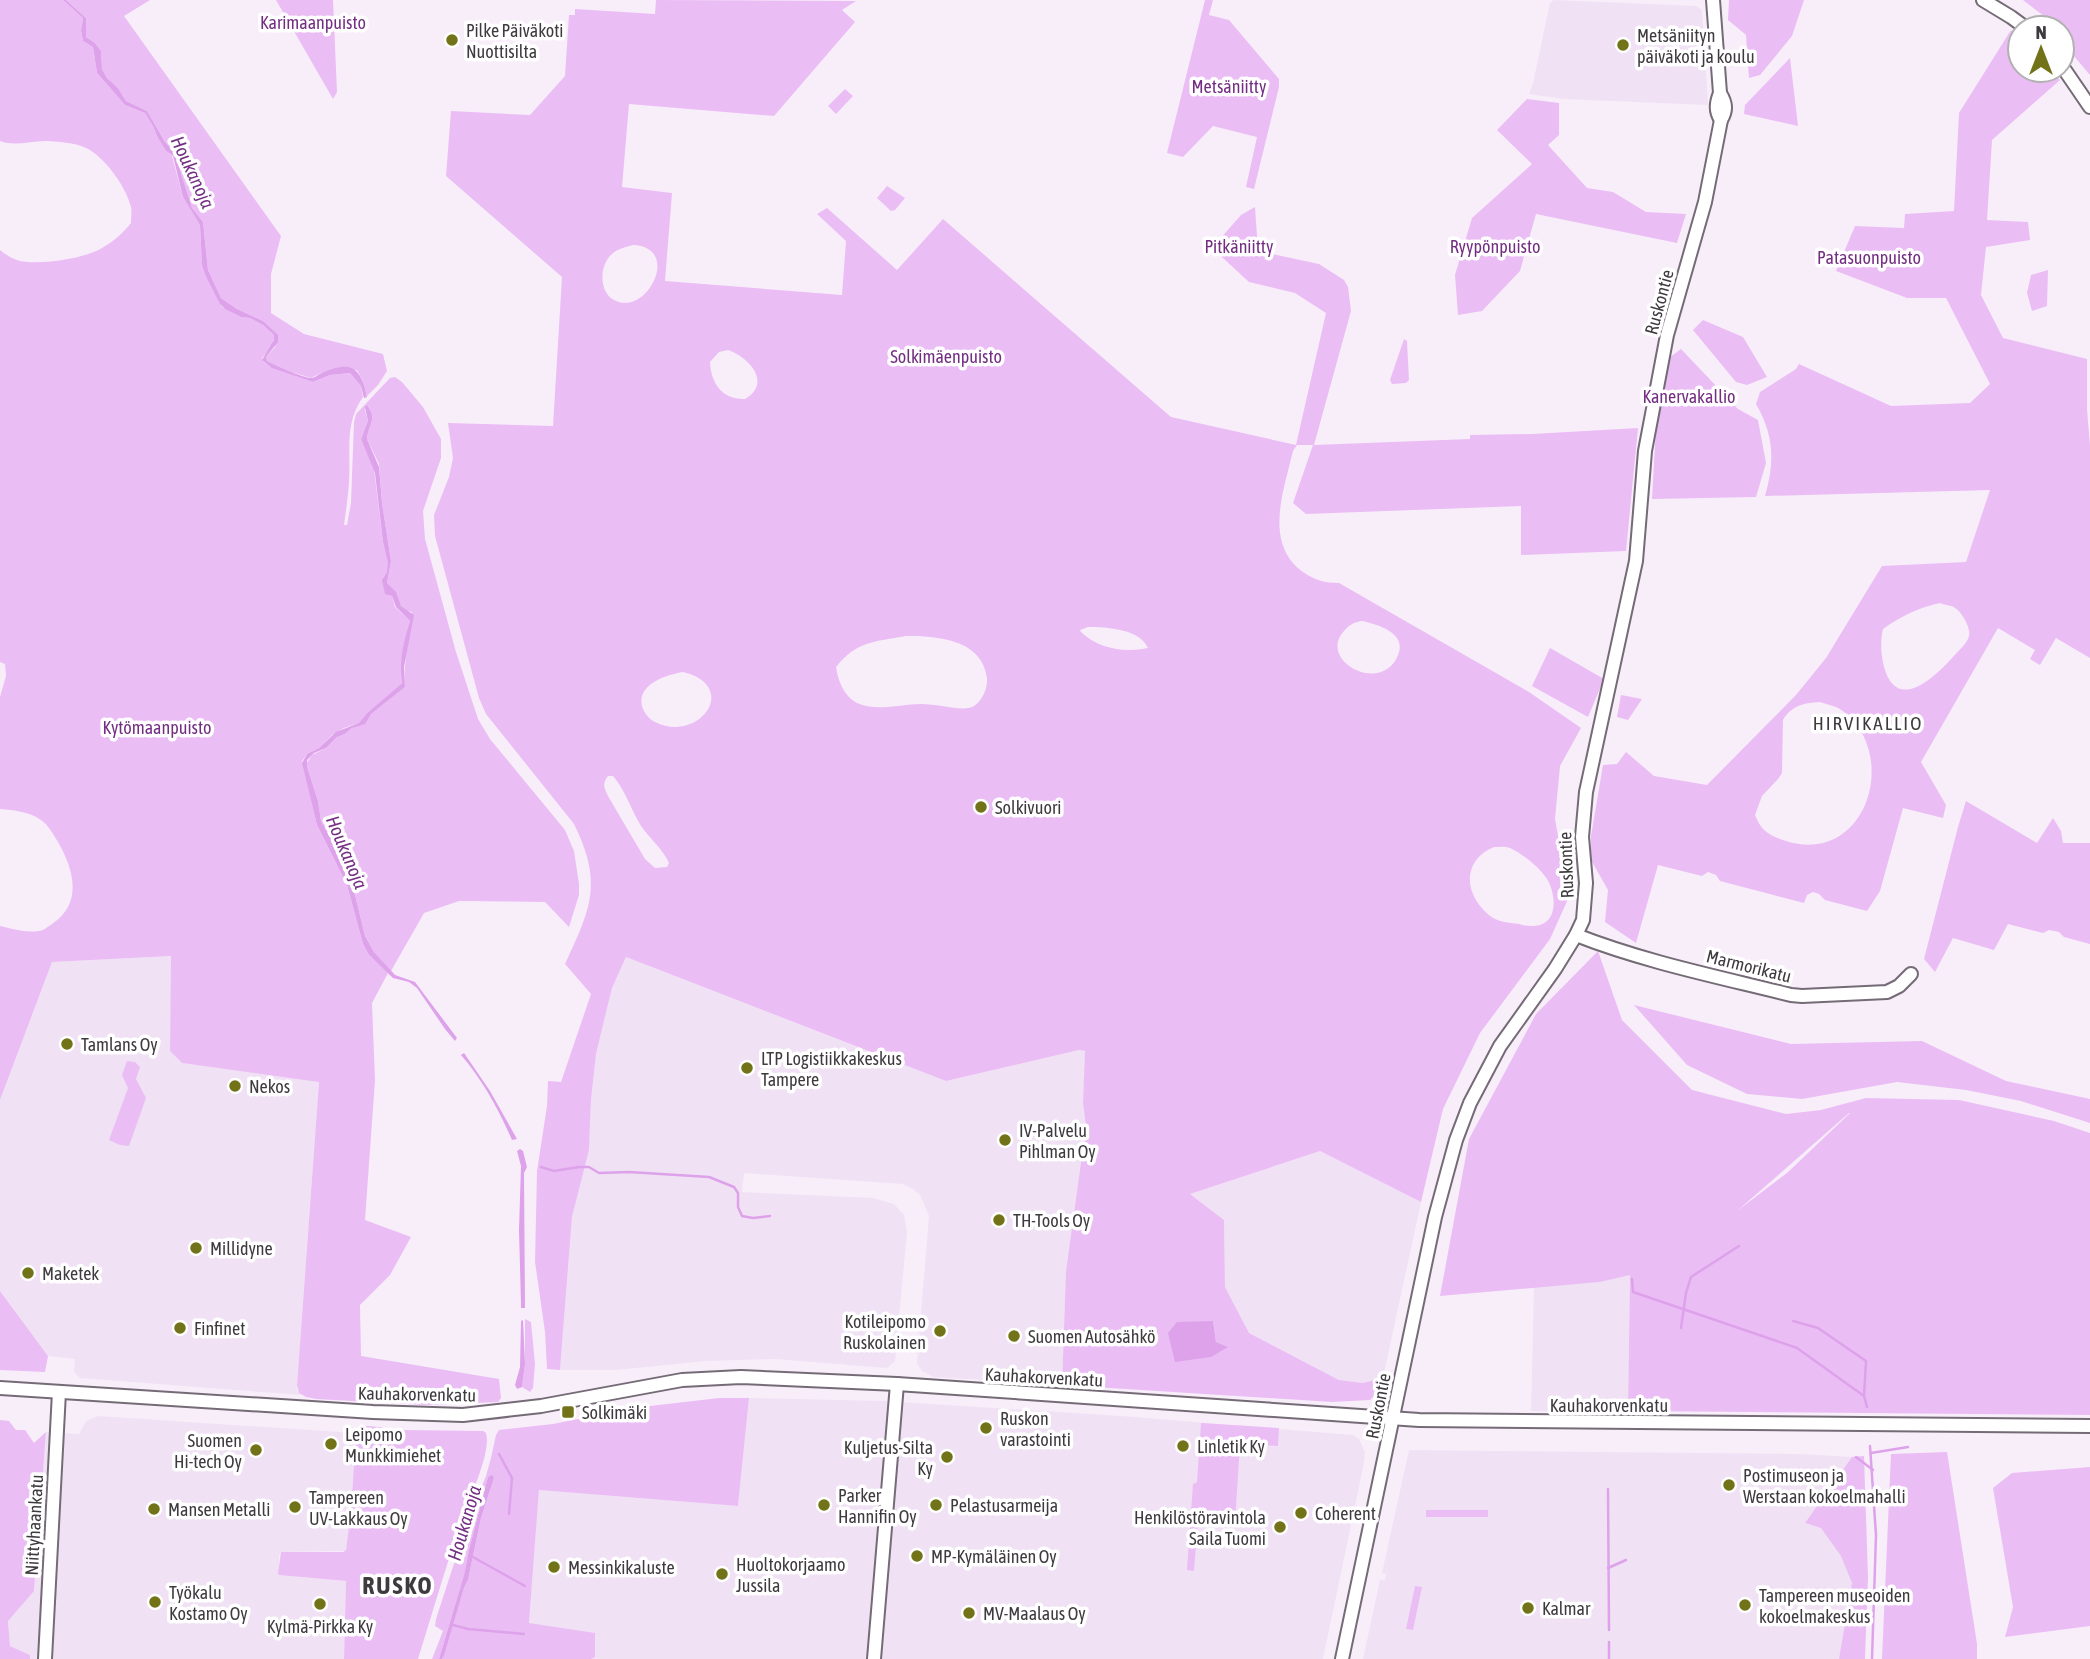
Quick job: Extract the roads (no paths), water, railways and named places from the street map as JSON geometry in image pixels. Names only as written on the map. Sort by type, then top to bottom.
[{"type":"main road","name":"Ruskontie","points":[[1342,1659],[1435,1217],[1456,1140],[1470,1103],[1500,1046],[1555,969],[1583,920],[1586,897],[1582,847],[1584,803],[1636,561],[1648,432],[1672,314],[1705,202],[1725,108],[1720,93],[1713,0]]},
{"type":"main road","points":[[1983,0],[2006,14]]},
{"type":"main road","points":[[2074,84],[2090,107]]},
{"type":"main road","name":"Marmorikatu","points":[[1576,935],[1677,966],[1791,995],[1877,993],[1899,986],[1911,974]]},
{"type":"main road","name":"Kauhakorvenkatu","points":[[0,1388],[373,1412],[463,1415],[490,1413],[682,1380],[767,1377],[1393,1419],[2090,1426]]},
{"type":"main road","points":[[874,1659],[897,1384]]},
{"type":"main road","name":"Niittyhaankatu","points":[[45,1659],[60,1392]]},
{"type":"waterway","points":[[541,1167],[554,1171],[589,1167],[599,1173],[709,1177],[734,1187],[738,1193],[738,1207],[742,1216],[770,1216]]},
{"type":"waterway","points":[[1681,1328],[1691,1277],[1739,1246]]},
{"type":"waterway","points":[[1632,1279],[1633,1292],[1797,1348],[1864,1396]]},
{"type":"waterway","points":[[1793,1321],[1818,1328],[1866,1361],[1864,1396],[1867,1407]]},
{"type":"waterway","points":[[1870,1446],[1876,1535],[1872,1659]]},
{"type":"waterway","points":[[1871,1453],[1908,1447]]},
{"type":"waterway","points":[[499,1454],[512,1478],[509,1514]]},
{"type":"waterway","points":[[1856,1457],[1873,1470]]},
{"type":"waterway","points":[[1608,1489],[1609,1630]]},
{"type":"waterway","name":"Houkanoja","points":[[471,1556],[525,1586]]},
{"type":"waterway","points":[[1608,1568],[1626,1560]]},
{"type":"waterway","points":[[453,1625],[524,1634]]},
{"type":"waterway","points":[[1609,1642],[1609,1659]]},
{"type":"place","name":"Pilke Päiväkoti Nuottisilta","points":[[452,40]]},
{"type":"place","name":"Metsäniityn päiväkoti ja koulu","points":[[1623,45]]},
{"type":"place","name":"Solkivuori","points":[[981,807]]},
{"type":"place","name":"Tamlans Oy","points":[[67,1044]]},
{"type":"place","name":"LTP Logistiikkakeskus Tampere","points":[[747,1068]]},
{"type":"place","name":"Nekos","points":[[235,1086]]},
{"type":"place","name":"IV-Palvelu Pihlman Oy","points":[[1005,1140]]},
{"type":"place","name":"TH-Tools Oy","points":[[999,1220]]},
{"type":"place","name":"Millidyne","points":[[196,1248]]},
{"type":"place","name":"Maketek","points":[[28,1273]]},
{"type":"place","name":"Finfinet","points":[[180,1328]]},
{"type":"place","name":"Kotileipomo Ruskolainen","points":[[940,1331]]},
{"type":"place","name":"Suomen Autosähkö","points":[[1014,1336]]},
{"type":"place","name":"Solkimäki","points":[[568,1412]]},
{"type":"place","name":"Ruskon varastointi","points":[[986,1428]]},
{"type":"place","name":"Leipomo Munkkimiehet","points":[[331,1444]]},
{"type":"place","name":"Linletik Ky","points":[[1183,1446]]},
{"type":"place","name":"Suomen Hi-tech Oy","points":[[256,1450]]},
{"type":"place","name":"Kuljetus-Silta Ky","points":[[947,1457]]},
{"type":"place","name":"Postimuseon ja Werstaan kokoelmahalli","points":[[1729,1485]]},
{"type":"place","name":"Parker Hannifin Oy","points":[[824,1505]]},
{"type":"place","name":"Pelastusarmeija","points":[[936,1505]]},
{"type":"place","name":"Tampereen UV-Lakkaus Oy","points":[[295,1507]]},
{"type":"place","name":"Mansen Metalli","points":[[154,1509]]},
{"type":"place","name":"Coherent","points":[[1301,1513]]},
{"type":"place","name":"Henkilöstöravintola Saila Tuomi","points":[[1280,1527]]},
{"type":"place","name":"MP-Kymäläinen Oy","points":[[917,1556]]},
{"type":"place","name":"Messinkikaluste","points":[[554,1567]]},
{"type":"place","name":"Huoltokorjaamo Jussila","points":[[722,1574]]},
{"type":"place","name":"Työkalu Kostamo Oy","points":[[155,1602]]},
{"type":"place","name":"Kylmä-Pirkka Ky","points":[[320,1604]]},
{"type":"place","name":"Tampereen museoiden kokoelmakeskus","points":[[1745,1605]]},
{"type":"place","name":"Kalmar","points":[[1528,1608]]},
{"type":"place","name":"MV-Maalaus Oy","points":[[969,1613]]},
{"type":"district","name":"HIRVIKALLIO","points":[[1868,723]]},
{"type":"district","name":"RUSKO","points":[[398,1585]]},
{"type":"park label","name":"Karimaanpuisto","points":[[313,22]]},
{"type":"park label","name":"Metsäniitty","points":[[1229,86]]},
{"type":"park label","name":"Pitkäniitty","points":[[1239,246]]},
{"type":"park label","name":"Ryypönpuisto","points":[[1495,246]]},
{"type":"park label","name":"Patasuonpuisto","points":[[1869,257]]},
{"type":"park label","name":"Solkimäenpuisto","points":[[946,356]]},
{"type":"park label","name":"Kanervakallio","points":[[1689,396]]},
{"type":"park label","name":"Kytömaanpuisto","points":[[157,727]]}]
